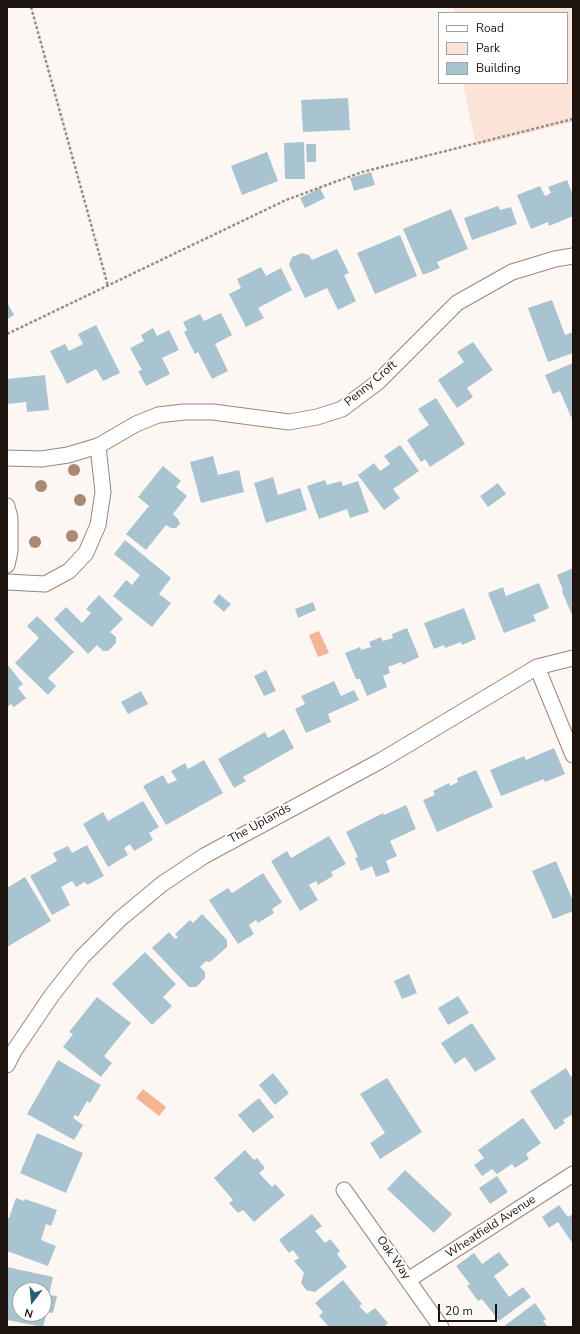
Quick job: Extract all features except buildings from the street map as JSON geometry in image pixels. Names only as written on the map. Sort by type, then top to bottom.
[{"type":"street","name":"Penny Croft","points":[[7,458],[41,460],[68,455],[98,446],[136,424],[158,415],[184,412],[213,412],[289,422],[317,417],[342,409],[378,382],[457,303],[512,272],[555,259],[573,256]]},
{"type":"street","points":[[7,582],[45,584],[69,571],[86,553],[98,524],[103,492],[98,446]]},
{"type":"street","points":[[7,506],[10,518],[10,551],[7,565]]},
{"type":"street","name":"The Uplands","points":[[7,1065],[14,1051],[52,995],[82,957],[120,919],[162,884],[204,856],[382,760],[537,668],[573,658]]},
{"type":"street","points":[[537,668],[573,755]]},
{"type":"street","name":"Wheatfield Avenue","points":[[408,1280],[573,1174]]},
{"type":"street","name":"Oak Way","points":[[344,1190],[441,1327]]},
{"type":"path","points":[[30,7],[108,286]]},
{"type":"path","points":[[7,334],[286,200],[362,172],[573,119]]},
{"type":"green space","points":[[454,7],[573,7],[573,122],[476,146],[463,84],[568,84],[568,12],[455,12]]},
{"type":"shaded area","points":[[319,631],[329,653],[318,657],[309,635]]},
{"type":"shaded area","points":[[143,1089],[166,1107],[159,1116],[136,1098]]}]
